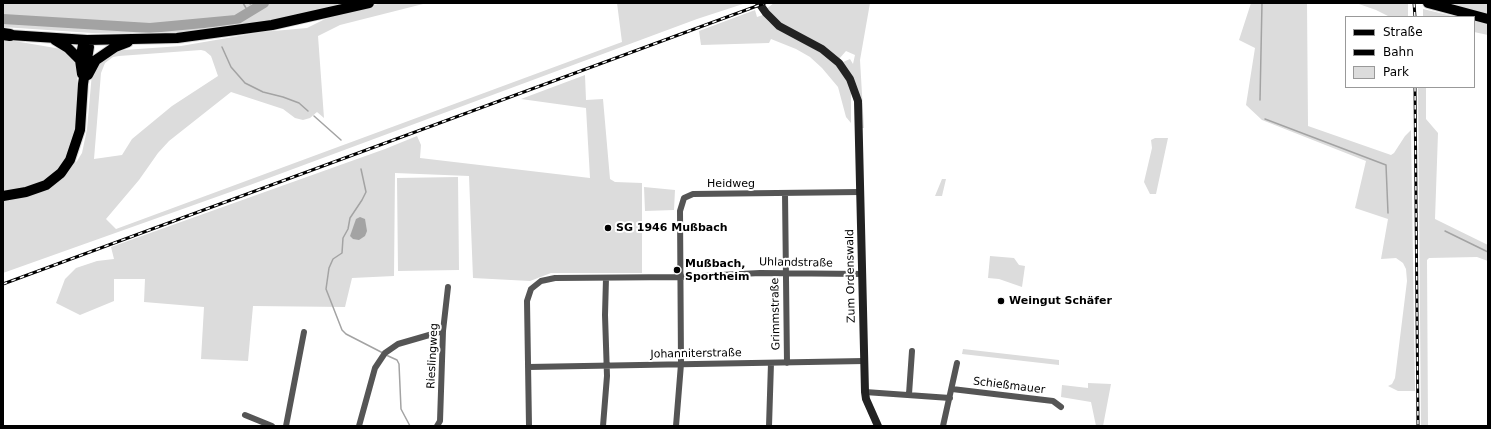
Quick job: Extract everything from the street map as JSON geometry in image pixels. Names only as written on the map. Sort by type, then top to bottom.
[{"type":"main road","points":[[6,35],[86,40],[177,38],[255,28],[369,3]]},
{"type":"main road","points":[[1428,3],[1488,19]]},
{"type":"main road","points":[[54,39],[68,48],[80,60]]},
{"type":"main road","points":[[83,84],[80,60],[83,45],[86,40]]},
{"type":"main road","points":[[3,196],[26,192],[46,185],[60,173],[66,165],[75,148],[80,130],[83,84],[90,47],[86,40]]},
{"type":"main road","points":[[83,84],[96,60],[115,47],[133,40]]},
{"type":"street","name":"Zum Ordenswald","points":[[759,3],[766,13],[779,26],[822,49],[836,60],[847,74],[853,89],[853,106],[857,122],[860,192],[865,392],[869,406],[878,426]]},
{"type":"street","name":"Heidweg","points":[[676,426],[681,364],[680,211],[684,198],[693,194],[860,192]]},
{"type":"street","name":"Grimmstraße","points":[[785,193],[787,363]]},
{"type":"street","name":"Uhlandstraße","points":[[529,426],[527,301],[531,289],[536,283],[547,279],[681,277],[741,273],[863,274]]},
{"type":"street","points":[[604,426],[607,365],[605,315],[606,278]]},
{"type":"street","name":"Rieslingweg","points":[[437,426],[440,421],[443,331],[448,287]]},
{"type":"street","points":[[360,426],[375,368],[384,354],[398,344],[443,331]]},
{"type":"street","points":[[286,426],[304,332]]},
{"type":"street","points":[[909,394],[912,351]]},
{"type":"street","name":"Johanniterstraße","points":[[528,367],[864,361]]},
{"type":"street","points":[[768,426],[771,363]]},
{"type":"street","points":[[943,426],[957,363]]},
{"type":"street","name":"Schießmauer","points":[[952,388],[1053,401],[1061,406]]},
{"type":"street","points":[[865,392],[950,398]]},
{"type":"street","points":[[244,415],[272,426]]},
{"type":"green space","points":[[3,3],[350,3],[284,18],[207,32],[92,33],[3,27]]},
{"type":"green space","points":[[381,3],[427,3],[340,25],[318,36],[324,118],[317,112],[310,118],[303,120],[295,118],[283,109],[231,92],[169,141],[106,219],[116,229],[622,42],[617,3],[746,3],[697,19],[250,185],[3,273],[3,201],[16,199],[63,176],[77,161],[82,153],[87,129],[92,73],[95,67],[112,52],[181,46],[262,32],[307,28],[325,19]],"holes":[[[201,50],[205,51],[211,56],[218,76],[172,106],[132,139],[122,155],[94,159],[101,73],[105,63],[113,57],[119,56]]]},
{"type":"green space","points":[[774,3],[870,3],[860,60],[864,128],[862,128],[843,62],[850,59],[853,64],[855,55],[846,51],[839,59],[784,27],[766,9]]},
{"type":"green space","points":[[1251,3],[1307,3],[1308,126],[1391,155],[1411,130],[1415,391],[1398,391],[1388,386],[1392,384],[1395,378],[1407,281],[1406,269],[1403,263],[1396,258],[1381,259],[1388,219],[1355,208],[1366,161],[1262,120],[1246,105],[1255,48],[1239,40]]},
{"type":"green space","points":[[1356,3],[1408,3],[1408,16],[1388,16]]},
{"type":"green space","points":[[1439,3],[1488,3],[1488,16]]},
{"type":"green space","points":[[1423,9],[1452,16],[1423,16]]},
{"type":"green space","points":[[755,10],[757,17],[763,15],[777,28],[832,59],[845,75],[851,92],[851,123],[846,117],[838,87],[822,68],[810,57],[796,49],[771,39],[769,43],[701,45],[699,31]]},
{"type":"green space","points":[[1475,20],[1488,23],[1488,35],[1475,32]]},
{"type":"green space","points":[[3,39],[61,49],[75,60],[79,95],[77,124],[71,151],[58,169],[44,181],[34,186],[3,193]]},
{"type":"green space","points":[[585,75],[586,100],[603,99],[610,179],[615,182],[642,183],[642,273],[551,273],[530,281],[473,278],[469,176],[395,173],[394,276],[352,278],[345,307],[253,306],[248,361],[201,359],[204,307],[144,302],[145,279],[114,279],[114,301],[80,315],[56,303],[65,279],[76,268],[97,261],[114,259],[111,247],[385,149],[417,136],[421,145],[420,158],[590,178],[586,108],[521,99]]},
{"type":"green space","points":[[1418,88],[1426,88],[1426,119],[1438,133],[1435,219],[1488,245],[1488,261],[1477,257],[1429,258],[1427,260],[1428,426],[1421,426]]},
{"type":"green space","points":[[1155,138],[1168,138],[1156,194],[1150,194],[1144,182],[1152,148],[1151,140]]},
{"type":"green space","points":[[458,177],[459,270],[398,271],[397,178]]},
{"type":"green space","points":[[942,179],[946,179],[942,196],[935,196]]},
{"type":"green space","points":[[644,187],[675,190],[674,210],[645,211]]},
{"type":"green space","points":[[990,256],[1014,258],[1019,265],[1025,266],[1022,287],[999,279],[988,278]]},
{"type":"green space","points":[[963,349],[1059,360],[1059,365],[962,354]]},
{"type":"green space","points":[[1088,383],[1111,384],[1103,426],[1096,426],[1091,402],[1061,397],[1062,385],[1088,388]]},
{"type":"shaded area","points":[[360,217],[365,219],[367,231],[365,236],[359,240],[353,239],[350,236],[356,219]]},
{"type":"waterway","points":[[243,3],[246,8]]},
{"type":"waterway","points":[[3,19],[150,28],[236,20],[264,3]]},
{"type":"waterway","points":[[1260,100],[1262,3]]},
{"type":"waterway","points":[[216,22],[217,28]]},
{"type":"waterway","points":[[222,47],[231,67],[245,83],[263,92],[299,103],[308,111]]},
{"type":"waterway","points":[[314,116],[341,140]]},
{"type":"waterway","points":[[1265,119],[1386,165],[1388,213]]},
{"type":"waterway","points":[[361,169],[366,192],[350,218],[348,229],[343,238],[342,253],[333,259],[329,268],[326,289],[342,330],[346,334],[383,353]]},
{"type":"waterway","points":[[1445,231],[1488,252]]},
{"type":"waterway","points":[[386,355],[397,360],[399,364],[401,409],[410,426]]},
{"type":"railway","points":[[3,284],[765,3]]},
{"type":"railway","points":[[1414,3],[1415,16]]},
{"type":"railway","points":[[1415,88],[1418,426]]},
{"type":"place","name":"SG 1946 Mußbach","points":[[608,228]]},
{"type":"place","name":"Mußbach, Sportheim","points":[[677,270]]},
{"type":"place","name":"Weingut Schäfer","points":[[1001,301]]}]
